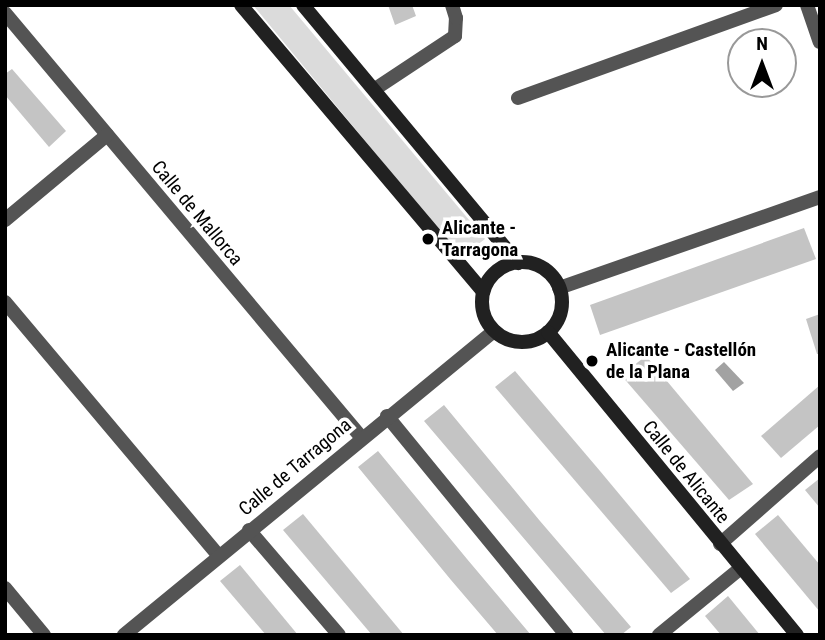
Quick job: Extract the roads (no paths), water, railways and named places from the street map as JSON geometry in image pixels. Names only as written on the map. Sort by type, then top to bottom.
[{"type":"street","points":[[241,5],[483,292]]},
{"type":"street","points":[[303,5],[518,262]]},
{"type":"street","points":[[375,89],[455,36],[456,18],[452,5]]},
{"type":"street","points":[[519,98],[776,5]]},
{"type":"street","points":[[807,5],[820,42]]},
{"type":"street","name":"Calle de Mallorca","points":[[5,13],[361,437]]},
{"type":"street","points":[[5,220],[107,135]]},
{"type":"street","points":[[559,288],[819,201]]},
{"type":"street","points":[[518,262],[547,271],[559,288],[561,312],[548,332],[527,342],[503,338],[494,331],[483,313],[483,292],[496,272],[518,262]]},
{"type":"street","points":[[5,302],[218,555]]},
{"type":"street","name":"Calle de Tarragona","points":[[124,635],[361,437],[494,331]]},
{"type":"street","name":"Calle de Alicante","points":[[548,332],[797,635]]},
{"type":"street","points":[[387,416],[566,635]]},
{"type":"street","points":[[720,544],[820,456]]},
{"type":"street","points":[[249,530],[339,635]]},
{"type":"street","points":[[659,635],[741,568]]},
{"type":"street","points":[[5,588],[44,635]]},
{"type":"place","name":"Alicante - Tarragona","points":[[428,239]]},
{"type":"place","name":"Alicante - Castellón de la Plana","points":[[592,361]]}]
